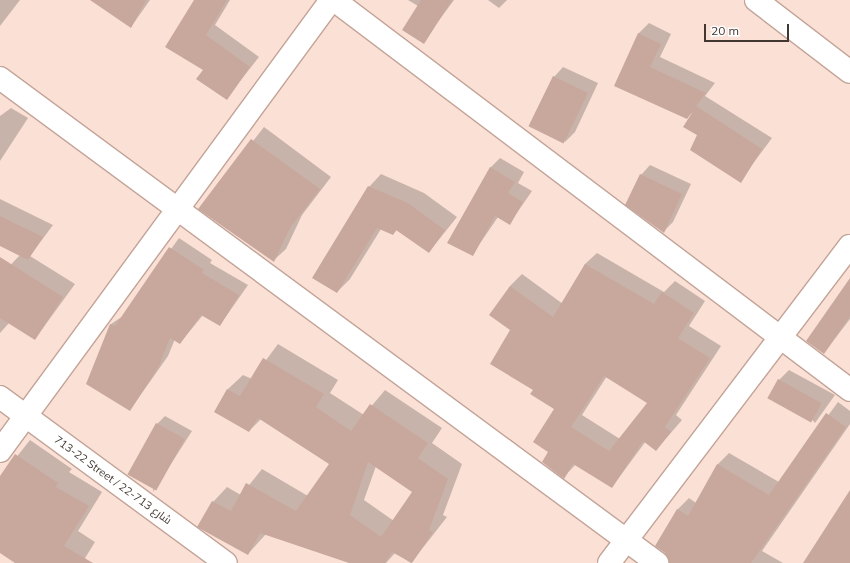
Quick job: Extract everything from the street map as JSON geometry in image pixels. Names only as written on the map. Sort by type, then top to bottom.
[{"type":"street","points":[[0,451],[180,210],[331,0]]},
{"type":"street","points":[[334,0],[850,390]]},
{"type":"street","points":[[756,0],[850,72]]},
{"type":"street","points":[[0,78],[657,563]]},
{"type":"street","points":[[609,563],[850,246]]},
{"type":"street","name":"713-22 Street / شارع 713-22","points":[[0,397],[226,563]]},
{"type":"building","points":[[90,0],[146,0],[131,28]]},
{"type":"building","points":[[194,0],[227,0],[206,35],[250,67],[227,100],[196,79],[203,70],[165,47]]},
{"type":"building","points":[[421,0],[452,0],[424,44],[402,30]]},
{"type":"building","points":[[638,33],[661,44],[650,67],[706,93],[696,106],[762,149],[741,183],[690,150],[697,135],[683,127],[695,108],[687,119],[614,86]]},
{"type":"building","points":[[553,76],[588,93],[564,143],[528,126]]},
{"type":"building","points":[[251,139],[320,189],[290,228],[274,262],[198,209]]},
{"type":"building","points":[[490,167],[515,182],[508,193],[523,202],[510,225],[495,216],[473,256],[447,243]]},
{"type":"building","points":[[640,174],[682,194],[664,233],[625,205]]},
{"type":"building","points":[[368,186],[408,203],[445,230],[429,253],[396,230],[393,235],[377,228],[337,293],[312,278]]},
{"type":"building","points":[[0,216],[43,237],[28,260],[0,246]]},
{"type":"building","points":[[169,247],[204,270],[202,273],[239,295],[220,326],[201,315],[180,344],[170,338],[159,366],[130,411],[86,384],[110,324],[115,326]]},
{"type":"building","points":[[0,257],[63,297],[35,340],[0,318]]},
{"type":"building","points":[[585,264],[654,304],[662,292],[694,313],[678,338],[710,358],[665,427],[671,432],[656,451],[643,441],[612,488],[573,464],[564,479],[542,462],[548,452],[533,442],[554,409],[530,394],[533,390],[490,364],[510,330],[489,315],[510,286],[553,317]],"holes":[[[604,376],[647,403],[609,451],[571,427]]]},
{"type":"building","points":[[850,278],[850,316],[824,354],[806,341]]},
{"type":"building","points":[[263,358],[324,394],[316,407],[351,431],[370,404],[428,443],[418,458],[448,479],[429,530],[433,532],[412,563],[392,552],[385,563],[349,563],[260,533],[248,555],[197,527],[212,501],[231,511],[246,483],[296,511],[329,464],[258,418],[249,432],[214,412],[227,389],[240,396]],"holes":[[[368,462],[412,492],[381,537],[350,515]]]},
{"type":"building","points":[[778,379],[822,403],[811,422],[767,398]]},
{"type":"building","points":[[826,413],[846,427],[751,563],[669,563],[665,553],[655,546],[677,509],[688,516],[717,464],[769,495]]},
{"type":"building","points":[[156,423],[185,439],[156,491],[127,475]]},
{"type":"building","points":[[15,454],[58,483],[56,487],[89,506],[64,546],[93,563],[15,563],[0,553],[0,476]]},
{"type":"building","points":[[850,490],[850,563],[803,563]]}]
